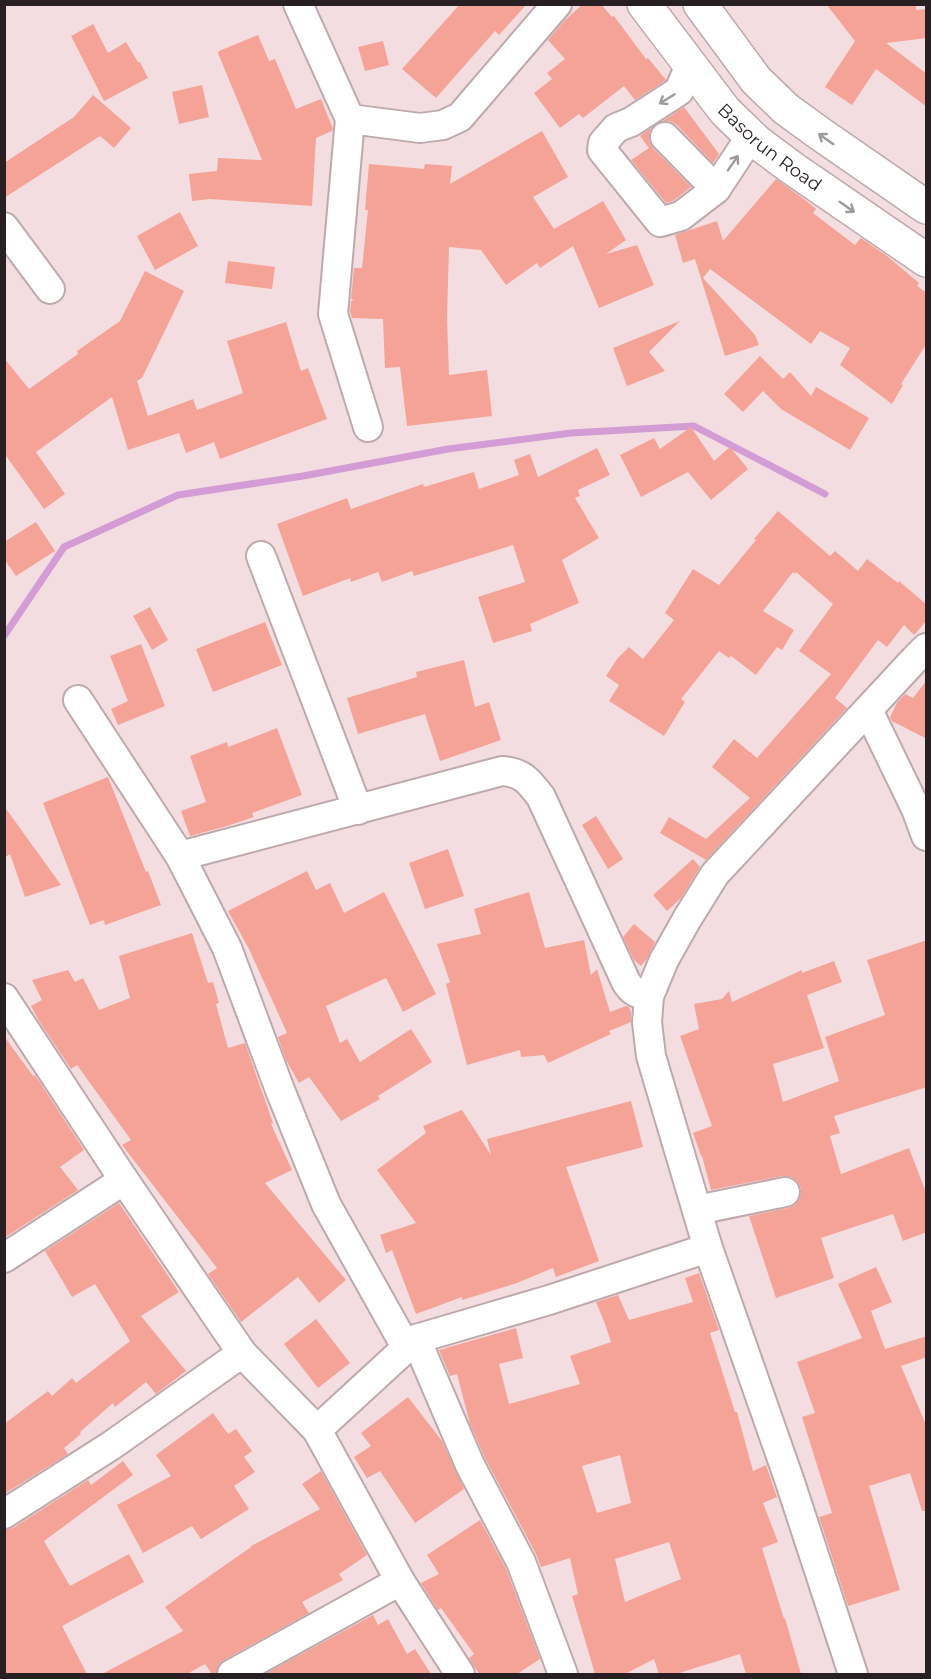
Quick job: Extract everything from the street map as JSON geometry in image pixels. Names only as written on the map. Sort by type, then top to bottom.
[{"type":"main road","name":"Basorun Road","points":[[644,4],[725,111],[751,136],[792,168],[927,260]]},
{"type":"main road","name":"Basorun Road","points":[[700,4],[756,80],[786,109],[927,207]]},
{"type":"street","points":[[298,4],[350,119],[333,314],[368,427]]},
{"type":"street","points":[[350,119],[420,128],[443,125],[460,117],[557,4]]},
{"type":"street","points":[[690,65],[679,91],[632,122],[616,128],[603,143],[602,150],[660,222],[681,216],[716,189],[751,136]]},
{"type":"street","points":[[665,137],[716,189]]},
{"type":"street","points":[[4,227],[51,289]]},
{"type":"street","points":[[261,556],[358,810]]},
{"type":"street","points":[[853,1674],[789,1479],[708,1248],[651,1056],[647,1022],[649,996],[664,960],[715,874],[927,648]]},
{"type":"street","points":[[78,700],[180,856],[227,948],[326,1204],[411,1343],[521,1562],[563,1674]]},
{"type":"street","points":[[868,710],[927,836]]},
{"type":"street","points":[[180,856],[502,771],[513,772],[531,784],[541,797],[626,982],[637,994],[649,996]]},
{"type":"street","points":[[4,998],[242,1353],[317,1430],[400,1581],[460,1674]]},
{"type":"street","points":[[4,1258],[124,1180]]},
{"type":"street","points":[[697,1210],[785,1192]]},
{"type":"street","points":[[317,1430],[411,1343],[708,1248]]},
{"type":"street","points":[[4,1514],[112,1445],[242,1353]]},
{"type":"street","points":[[240,1673],[400,1581]]},
{"type":"building","points":[[460,4],[527,4],[499,35],[495,31],[436,98],[402,69]]},
{"type":"building","points":[[583,4],[601,4],[612,17],[614,16],[646,59],[648,58],[666,80],[635,100],[624,86],[583,118],[579,114],[560,128],[534,93],[552,79],[547,73],[565,59],[548,40]]},
{"type":"building","points":[[826,4],[916,4],[916,10],[927,9],[927,38],[886,43],[927,74],[927,107],[876,69],[852,105],[825,87],[855,41]]},
{"type":"building","points":[[93,24],[108,53],[126,42],[148,78],[104,101],[71,36]]},
{"type":"building","points":[[258,35],[269,61],[275,59],[296,109],[321,99],[333,129],[316,138],[312,206],[210,199],[192,201],[189,174],[217,171],[218,158],[262,160],[218,53]]},
{"type":"building","points":[[383,41],[389,65],[365,71],[358,47]]},
{"type":"building","points":[[202,85],[209,117],[179,124],[172,92]]},
{"type":"building","points":[[93,95],[131,128],[114,148],[100,136],[4,198],[4,163],[74,117]]},
{"type":"building","points":[[684,107],[719,154],[713,163],[677,125],[670,121],[663,121]]},
{"type":"building","points":[[651,128],[649,141],[653,148],[691,187],[673,201],[666,203],[631,160],[649,148],[640,136]]},
{"type":"building","points":[[542,131],[568,177],[533,197],[554,229],[603,201],[626,240],[606,254],[637,245],[654,285],[599,308],[573,246],[540,268],[537,263],[506,285],[481,250],[449,247],[447,318],[449,375],[487,370],[492,416],[407,426],[400,367],[385,368],[383,319],[352,318],[350,312],[351,301],[354,300],[351,299],[354,268],[362,268],[368,210],[365,210],[369,164],[424,169],[425,164],[452,166],[450,184]]},
{"type":"building","points":[[776,179],[816,209],[813,213],[855,245],[861,238],[887,256],[919,283],[917,286],[927,293],[927,343],[901,384],[903,385],[892,404],[840,365],[850,348],[820,331],[811,344],[710,269],[703,278],[755,335],[759,345],[725,356],[695,259],[683,263],[675,235],[717,221],[723,241]]},
{"type":"building","points":[[180,212],[198,246],[155,270],[137,236]]},
{"type":"building","points":[[228,261],[275,267],[272,289],[225,283]]},
{"type":"building","points":[[145,271],[184,291],[142,378],[137,381],[148,416],[193,399],[197,410],[243,393],[227,341],[286,322],[301,371],[308,368],[327,419],[220,459],[214,442],[186,453],[179,433],[128,450],[112,397],[36,452],[65,494],[44,509],[4,453],[4,358],[29,389],[120,321]]},
{"type":"building","points":[[680,321],[649,352],[665,371],[627,386],[613,348]]},
{"type":"building","points":[[760,356],[783,379],[790,372],[811,396],[816,387],[869,418],[850,450],[781,409],[763,391],[743,412],[724,394]]},
{"type":"building","points":[[691,427],[714,461],[730,447],[748,469],[711,500],[688,472],[641,497],[620,455],[654,438],[660,449]]},
{"type":"building","points":[[597,448],[610,475],[578,490],[580,496],[575,498],[599,538],[562,560],[579,603],[530,624],[532,631],[493,643],[478,597],[525,582],[513,545],[414,576],[412,571],[382,582],[378,572],[351,582],[350,578],[303,596],[277,524],[347,498],[351,509],[423,484],[424,487],[474,472],[479,489],[519,475],[514,460],[530,454],[538,477]]},
{"type":"building","points":[[778,511],[830,556],[835,551],[858,571],[867,559],[898,583],[899,581],[927,605],[927,620],[914,635],[904,625],[887,647],[878,640],[835,698],[847,708],[706,860],[660,833],[669,817],[706,839],[750,798],[712,767],[734,739],[757,758],[831,674],[799,651],[833,604],[796,572],[795,574],[793,572],[763,611],[794,630],[782,650],[777,647],[756,675],[731,656],[729,658],[719,651],[681,699],[685,702],[664,736],[609,701],[619,685],[606,676],[617,659],[629,647],[643,659],[674,620],[665,613],[693,569],[719,585]]},
{"type":"building","points":[[36,522],[55,551],[16,576],[4,559],[4,542]]},
{"type":"building","points":[[150,607],[168,640],[152,650],[133,616]]},
{"type":"building","points":[[265,622],[282,665],[213,692],[196,649]]},
{"type":"building","points":[[141,644],[165,706],[118,725],[111,709],[128,701],[110,656]]},
{"type":"building","points":[[464,660],[475,707],[489,702],[501,740],[440,761],[425,714],[358,734],[347,698],[417,677],[416,672]]},
{"type":"building","points":[[927,680],[927,739],[892,721],[890,717],[905,694],[913,698]]},
{"type":"building","points":[[277,728],[302,795],[252,813],[254,817],[190,836],[181,811],[206,802],[190,756],[227,742],[228,747]]},
{"type":"building","points":[[108,777],[161,905],[105,925],[104,920],[90,925],[43,803]]},
{"type":"building","points":[[4,806],[61,885],[25,897],[10,854],[4,858]]},
{"type":"building","points":[[596,816],[623,859],[608,869],[582,825]]},
{"type":"building","points":[[448,849],[464,896],[425,909],[409,863]]},
{"type":"building","points":[[693,859],[700,867],[681,898],[667,911],[653,895]]},
{"type":"building","points":[[307,871],[316,890],[330,883],[344,913],[384,892],[436,994],[403,1012],[386,978],[326,1006],[340,1043],[347,1039],[360,1062],[411,1029],[432,1062],[378,1096],[380,1099],[341,1121],[309,1077],[299,1083],[286,1060],[278,1037],[287,1033],[249,949],[228,911]]},
{"type":"building","points":[[529,892],[545,948],[584,940],[591,975],[597,969],[610,1012],[629,1007],[631,1022],[609,1031],[611,1034],[548,1063],[544,1055],[521,1057],[520,1050],[467,1065],[446,984],[450,982],[437,944],[481,934],[474,909]]},
{"type":"building","points":[[634,924],[655,942],[641,966],[634,960],[623,937]]},
{"type":"building","points":[[192,933],[208,983],[213,982],[219,1003],[216,1004],[228,1048],[245,1043],[273,1123],[271,1124],[292,1170],[265,1183],[346,1280],[319,1303],[298,1277],[241,1322],[208,1274],[217,1268],[122,1145],[131,1140],[77,1065],[71,1069],[31,1006],[42,1000],[32,980],[68,970],[75,982],[83,978],[99,1010],[130,998],[119,956]]},
{"type":"building","points":[[927,940],[927,1087],[834,1116],[840,1133],[830,1136],[841,1174],[909,1148],[927,1195],[927,1232],[903,1241],[893,1214],[821,1238],[834,1278],[776,1298],[749,1216],[795,1205],[800,1198],[801,1188],[791,1177],[782,1176],[711,1190],[693,1133],[712,1126],[680,1036],[699,1029],[694,1004],[722,999],[729,991],[732,1002],[802,970],[802,973],[834,961],[842,982],[807,995],[824,1048],[773,1064],[783,1102],[839,1081],[825,1037],[885,1015],[867,960]]},
{"type":"building","points":[[4,1036],[33,1076],[35,1075],[84,1150],[60,1167],[78,1190],[4,1238]]},
{"type":"building","points":[[631,1101],[643,1147],[566,1167],[599,1261],[556,1277],[553,1268],[517,1283],[462,1300],[462,1297],[416,1314],[392,1250],[386,1253],[380,1235],[416,1223],[377,1170],[426,1133],[423,1126],[462,1110],[491,1155],[487,1139]]},
{"type":"building","points":[[119,1203],[179,1292],[141,1316],[186,1371],[156,1394],[146,1382],[115,1407],[113,1403],[64,1448],[68,1454],[4,1494],[4,1424],[48,1391],[52,1396],[72,1378],[76,1383],[130,1341],[95,1284],[72,1297],[45,1251]]},
{"type":"building","points":[[876,1267],[892,1302],[871,1311],[885,1349],[927,1336],[927,1357],[901,1366],[927,1427],[927,1511],[922,1511],[910,1473],[869,1486],[900,1590],[848,1606],[819,1517],[832,1513],[802,1417],[815,1413],[797,1362],[862,1338],[838,1284]]},
{"type":"building","points":[[699,1273],[719,1330],[710,1333],[735,1412],[737,1412],[753,1471],[766,1465],[777,1497],[763,1503],[778,1542],[762,1548],[801,1674],[746,1674],[740,1654],[676,1674],[659,1674],[654,1659],[625,1674],[595,1674],[572,1596],[578,1594],[570,1558],[541,1567],[470,1424],[457,1374],[450,1376],[439,1350],[516,1328],[523,1358],[499,1364],[509,1404],[580,1384],[570,1356],[611,1342],[596,1302],[618,1295],[629,1320],[693,1302],[685,1278]],"holes":[[[620,1455],[631,1503],[597,1513],[582,1466]],[[669,1542],[681,1579],[625,1602],[615,1559]]]},
{"type":"building","points":[[316,1319],[350,1363],[318,1388],[284,1344]]},
{"type":"building","points":[[408,1397],[442,1441],[464,1489],[415,1523],[380,1471],[367,1478],[354,1457],[371,1446],[361,1433]]},
{"type":"building","points":[[213,1413],[228,1434],[236,1429],[252,1451],[244,1457],[255,1472],[234,1486],[249,1509],[201,1539],[192,1526],[143,1553],[117,1505],[171,1476],[156,1455]]},
{"type":"building","points":[[123,1461],[133,1475],[44,1541],[70,1586],[129,1554],[144,1582],[62,1626],[87,1674],[4,1674],[4,1530],[13,1528],[88,1480],[91,1485]]},
{"type":"building","points":[[321,1471],[367,1555],[339,1574],[343,1580],[302,1602],[309,1613],[224,1660],[218,1666],[216,1674],[212,1674],[205,1664],[187,1674],[102,1674],[183,1631],[165,1607],[251,1546],[320,1509],[302,1484]]},
{"type":"building","points":[[480,1520],[506,1569],[540,1659],[517,1674],[479,1674],[469,1658],[474,1654],[441,1608],[438,1610],[421,1583],[439,1574],[427,1555]]},
{"type":"building","points":[[373,1615],[378,1625],[388,1619],[407,1654],[415,1649],[431,1674],[265,1674]]},
{"type":"waterway","points":[[4,636],[64,547],[178,495],[303,476],[448,449],[571,433],[694,426],[825,494]]}]
